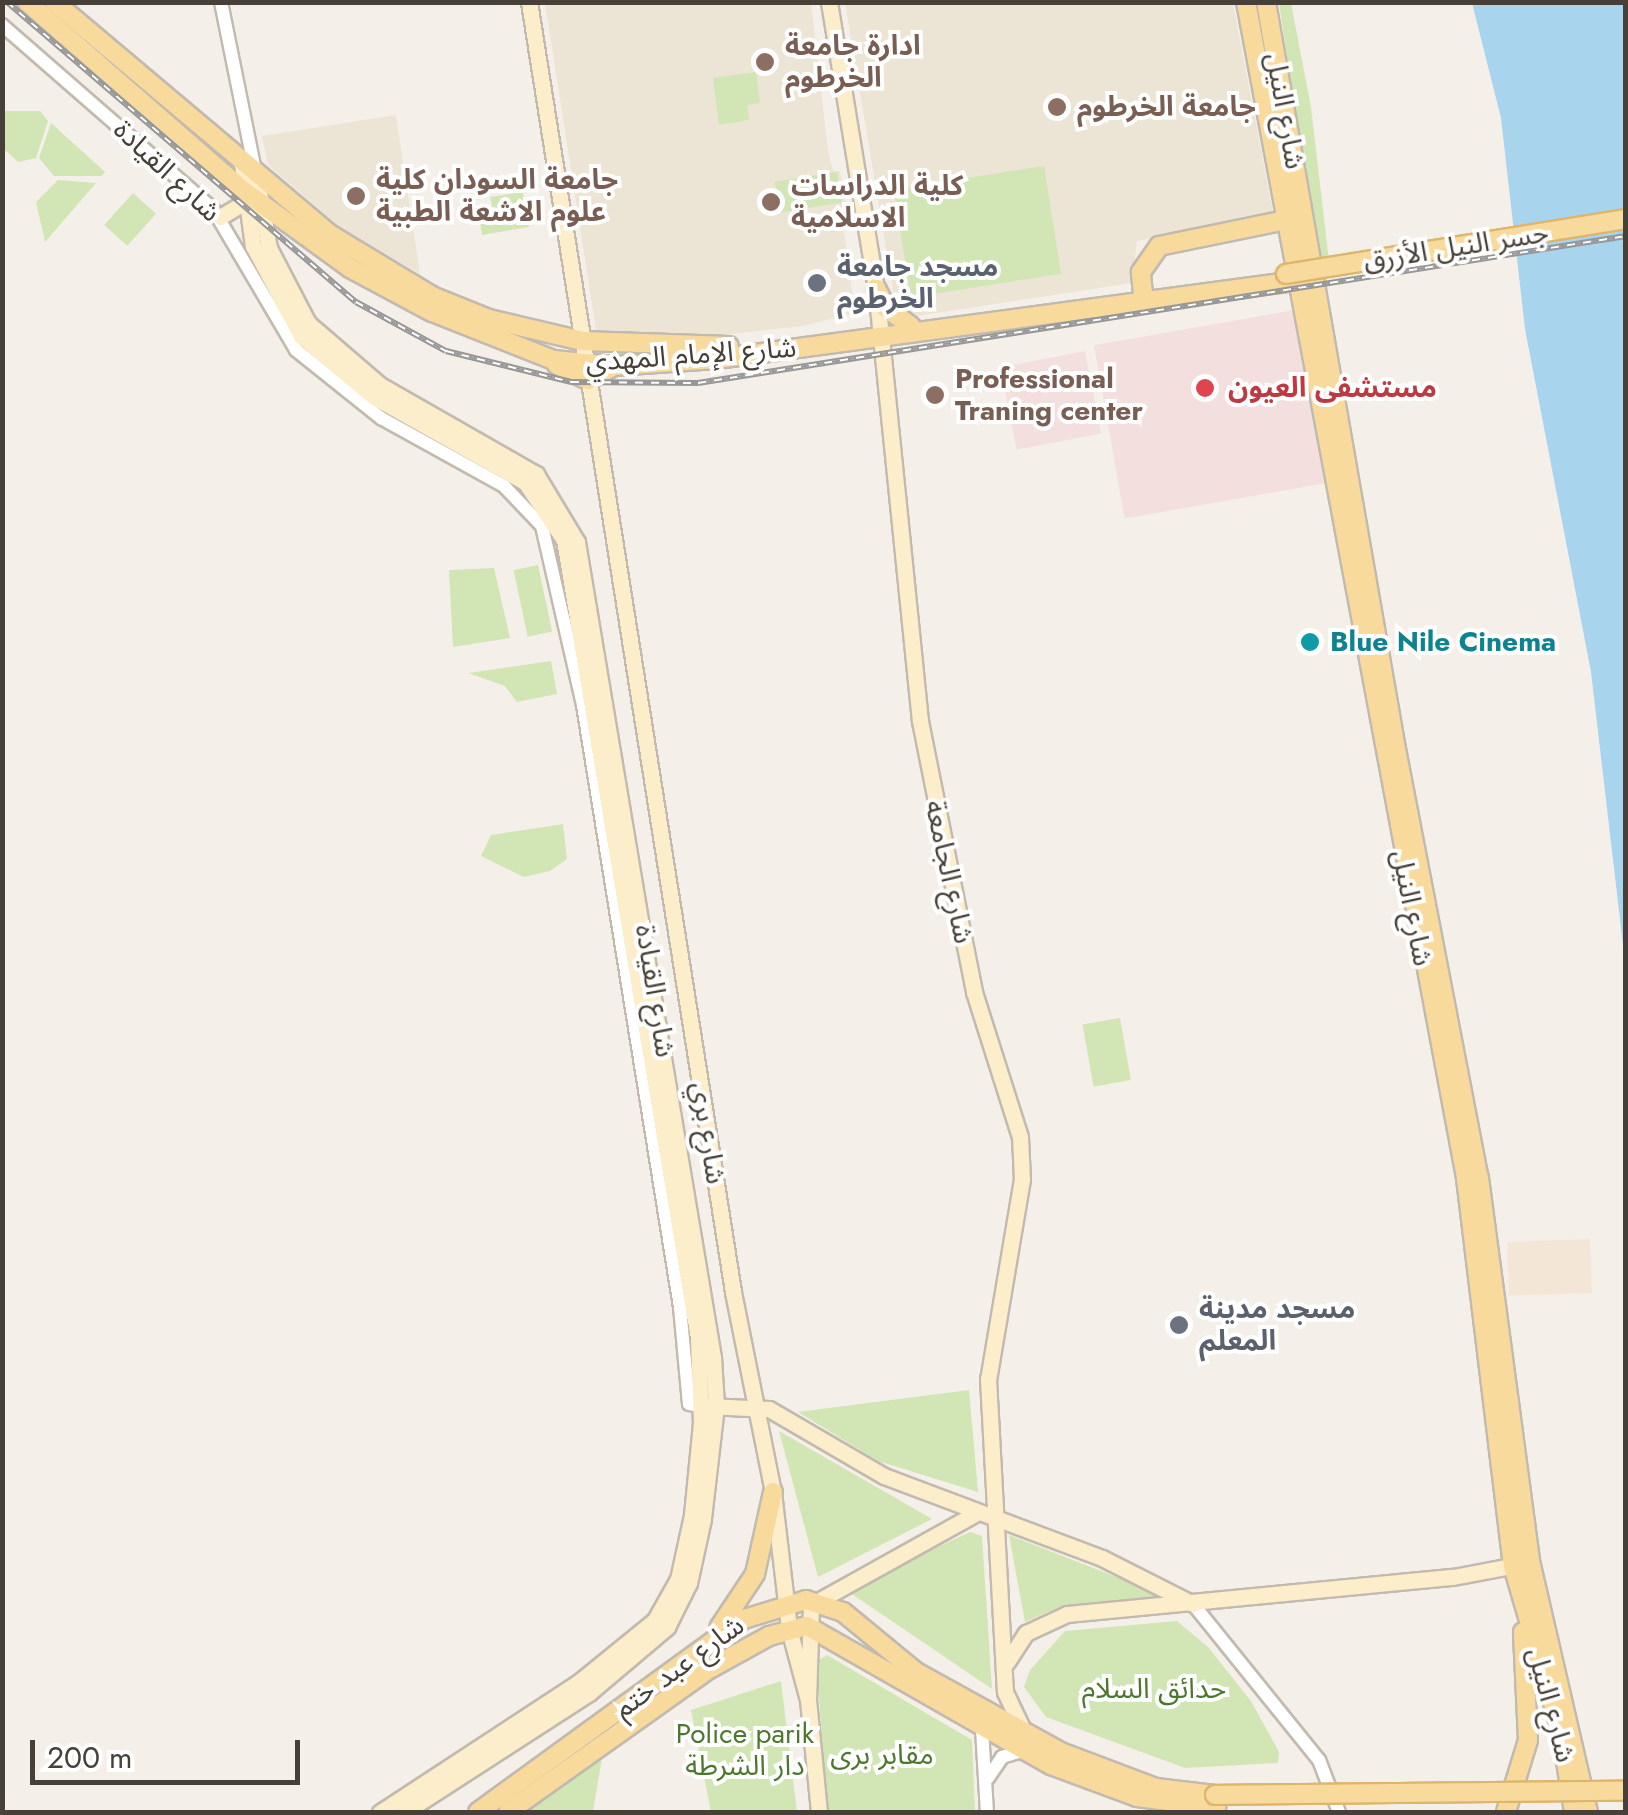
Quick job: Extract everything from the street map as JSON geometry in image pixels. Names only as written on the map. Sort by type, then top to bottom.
[{"type":"main road","name":"شارع الإمام المهدي","points":[[28,2],[249,198],[366,278],[586,372],[1286,278]]},
{"type":"main road","name":"شارع الإمام المهدي","points":[[54,2],[331,234],[432,296],[489,319],[584,341],[714,347],[880,333],[1143,299]]},
{"type":"main road","name":"شارع بري","points":[[529,2],[586,372],[773,1492],[786,1602],[798,1627],[819,1812]]},
{"type":"main road","name":"شارع الجامعة","points":[[829,2],[876,288],[908,638],[929,772],[974,992],[1020,1137],[1022,1179],[988,1379],[1006,1699],[1025,1741]]},
{"type":"main road","name":"شارع النيل","points":[[1246,2],[1294,219],[1466,1178],[1522,1564],[1588,1812]]},
{"type":"main road","name":"شارع النيل","points":[[1266,2],[1294,219]]},
{"type":"main road","name":"شارع القيادة","points":[[249,169],[249,198],[277,266],[308,323],[380,385],[512,456],[552,492],[577,542],[602,741],[698,1338],[702,1405],[697,1551],[667,1627],[589,1693],[406,1812]]},
{"type":"main road","points":[[220,217],[249,198]]},
{"type":"main road","points":[[1143,299],[1144,264],[1166,242],[1294,219]]},
{"type":"main road","name":"جسر النيل الأزرق","points":[[1286,278],[1626,223]]},
{"type":"main road","points":[[876,288],[886,308],[911,326]]},
{"type":"main road","points":[[702,1405],[757,1404],[839,1454],[976,1513],[1168,1585],[1193,1604]]},
{"type":"main road","name":"شارع القيادة","points":[[380,1812],[580,1682],[655,1620],[686,1547],[702,1405]]},
{"type":"main road","points":[[688,1660],[751,1584],[773,1492]]},
{"type":"main road","points":[[976,1513],[814,1600],[798,1627],[982,1729],[1110,1774],[1216,1801],[1626,1802]]},
{"type":"main road","points":[[1004,1670],[1016,1644],[1049,1618],[1522,1564]]},
{"type":"main road","name":"شارع النيل","points":[[1522,1564],[1523,1607],[1561,1730],[1574,1812]]},
{"type":"main road","points":[[814,1600],[880,1637],[916,1672],[1025,1741]]},
{"type":"main road","name":"شارع عبد ختم","points":[[478,1812],[744,1618],[786,1602],[814,1600]]},
{"type":"main road","points":[[1506,1812],[1528,1740],[1523,1607]]},
{"type":"main road","name":"شارع عبد ختم","points":[[508,1812],[711,1668],[798,1627]]},
{"type":"main road","points":[[1216,1801],[1626,1792]]},
{"type":"street","points":[[221,2],[249,169]]},
{"type":"street","name":"شارع القيادة","points":[[2,25],[220,217],[273,320],[296,350],[381,418],[504,486],[542,526],[602,741]]},
{"type":"street","points":[[1193,1604],[1320,1760],[1339,1812]]},
{"type":"street","points":[[982,1729],[987,1812]]},
{"type":"street","points":[[987,1781],[1002,1756],[1025,1741]]},
{"type":"shaded area","points":[[545,3],[811,3],[828,151],[833,171],[840,171],[848,216],[842,217],[855,313],[803,326],[694,338],[596,330]]},
{"type":"shaded area","name":"جامعة الخرطوم","points":[[845,3],[1233,3],[1273,212],[1137,241],[1132,283],[910,317],[896,308]]},
{"type":"shaded area","name":"جامعة السودان كلية علوم الاشعة الطبية","points":[[396,115],[420,274],[340,227],[268,165],[262,136]]},
{"type":"shaded area","name":"مستشفى العيون","points":[[1294,310],[1325,483],[1125,519],[1094,345]]},
{"type":"shaded area","points":[[1085,351],[1101,433],[1017,450],[1001,367]]},
{"type":"shaded area","points":[[1590,1239],[1592,1293],[1509,1296],[1507,1242]]},
{"type":"green space","points":[[1279,3],[1291,3],[1311,107],[1329,261],[1317,261]]},
{"type":"green space","points":[[756,72],[760,103],[747,105],[749,120],[719,125],[713,78]]},
{"type":"green space","points":[[3,111],[40,111],[48,121],[36,158],[18,162],[3,148]]},
{"type":"green space","points":[[51,123],[105,172],[102,176],[54,176],[39,158]]},
{"type":"green space","points":[[1044,166],[1061,274],[911,297],[894,190]]},
{"type":"green space","points":[[837,172],[842,203],[780,212],[775,182]]},
{"type":"green space","points":[[58,180],[96,183],[45,242],[36,202]]},
{"type":"green space","points":[[523,192],[529,227],[482,235],[478,209],[492,206],[490,197]]},
{"type":"green space","points":[[133,193],[156,214],[127,246],[104,225]]},
{"type":"green space","points":[[538,565],[552,632],[528,637],[514,570]]},
{"type":"green space","points":[[494,568],[510,638],[453,647],[449,570]]},
{"type":"green space","points":[[551,661],[557,694],[517,702],[505,686],[468,673]]},
{"type":"green space","points":[[563,824],[567,859],[550,871],[524,877],[481,856],[491,835]]},
{"type":"green space","points":[[1120,1018],[1131,1080],[1094,1087],[1083,1025]]},
{"type":"green space","points":[[969,1390],[978,1492],[878,1461],[798,1412]]},
{"type":"green space","points":[[779,1431],[932,1519],[818,1577]]},
{"type":"green space","points":[[970,1532],[982,1536],[992,1689],[846,1590]]},
{"type":"green space","name":"حدائق السلام","points":[[1009,1535],[1170,1598],[1059,1607],[1025,1622]]},
{"type":"green space","name":"حدائق السلام","points":[[1177,1621],[1208,1647],[1251,1701],[1279,1752],[1278,1763],[1185,1768],[1046,1717],[1024,1687],[1030,1670],[1065,1631]]},
{"type":"green space","name":"مقابر برى","points":[[827,1655],[972,1740],[975,1812],[828,1812],[816,1662]]},
{"type":"green space","name":"Police parik دار الشرطة","points":[[781,1681],[797,1812],[711,1812],[691,1710]]},
{"type":"green space","points":[[602,1758],[593,1812],[526,1812]]},
{"type":"water","points":[[1472,3],[1625,3],[1625,962],[1591,672],[1525,329],[1501,118]]},
{"type":"railway","points":[[7,2],[356,302],[446,351],[571,382],[698,383],[1626,236]]},
{"type":"place","name":"ادارة جامعة الخرطوم","points":[[765,62]]},
{"type":"place","name":"جامعة الخرطوم","points":[[1057,107]]},
{"type":"place","name":"جامعة السودان كلية علوم الاشعة الطبية","points":[[356,196]]},
{"type":"place","name":"كلية الدراسات الاسلامية","points":[[771,202]]},
{"type":"place","name":"مسجد جامعة الخرطوم","points":[[817,283]]},
{"type":"place","name":"مستشفى العيون","points":[[1205,388]]},
{"type":"place","name":"Professional Traning center","points":[[935,395]]},
{"type":"place","name":"Blue Nile Cinema","points":[[1310,642]]},
{"type":"place","name":"مسجد مدينة المعلم","points":[[1179,1325]]}]
